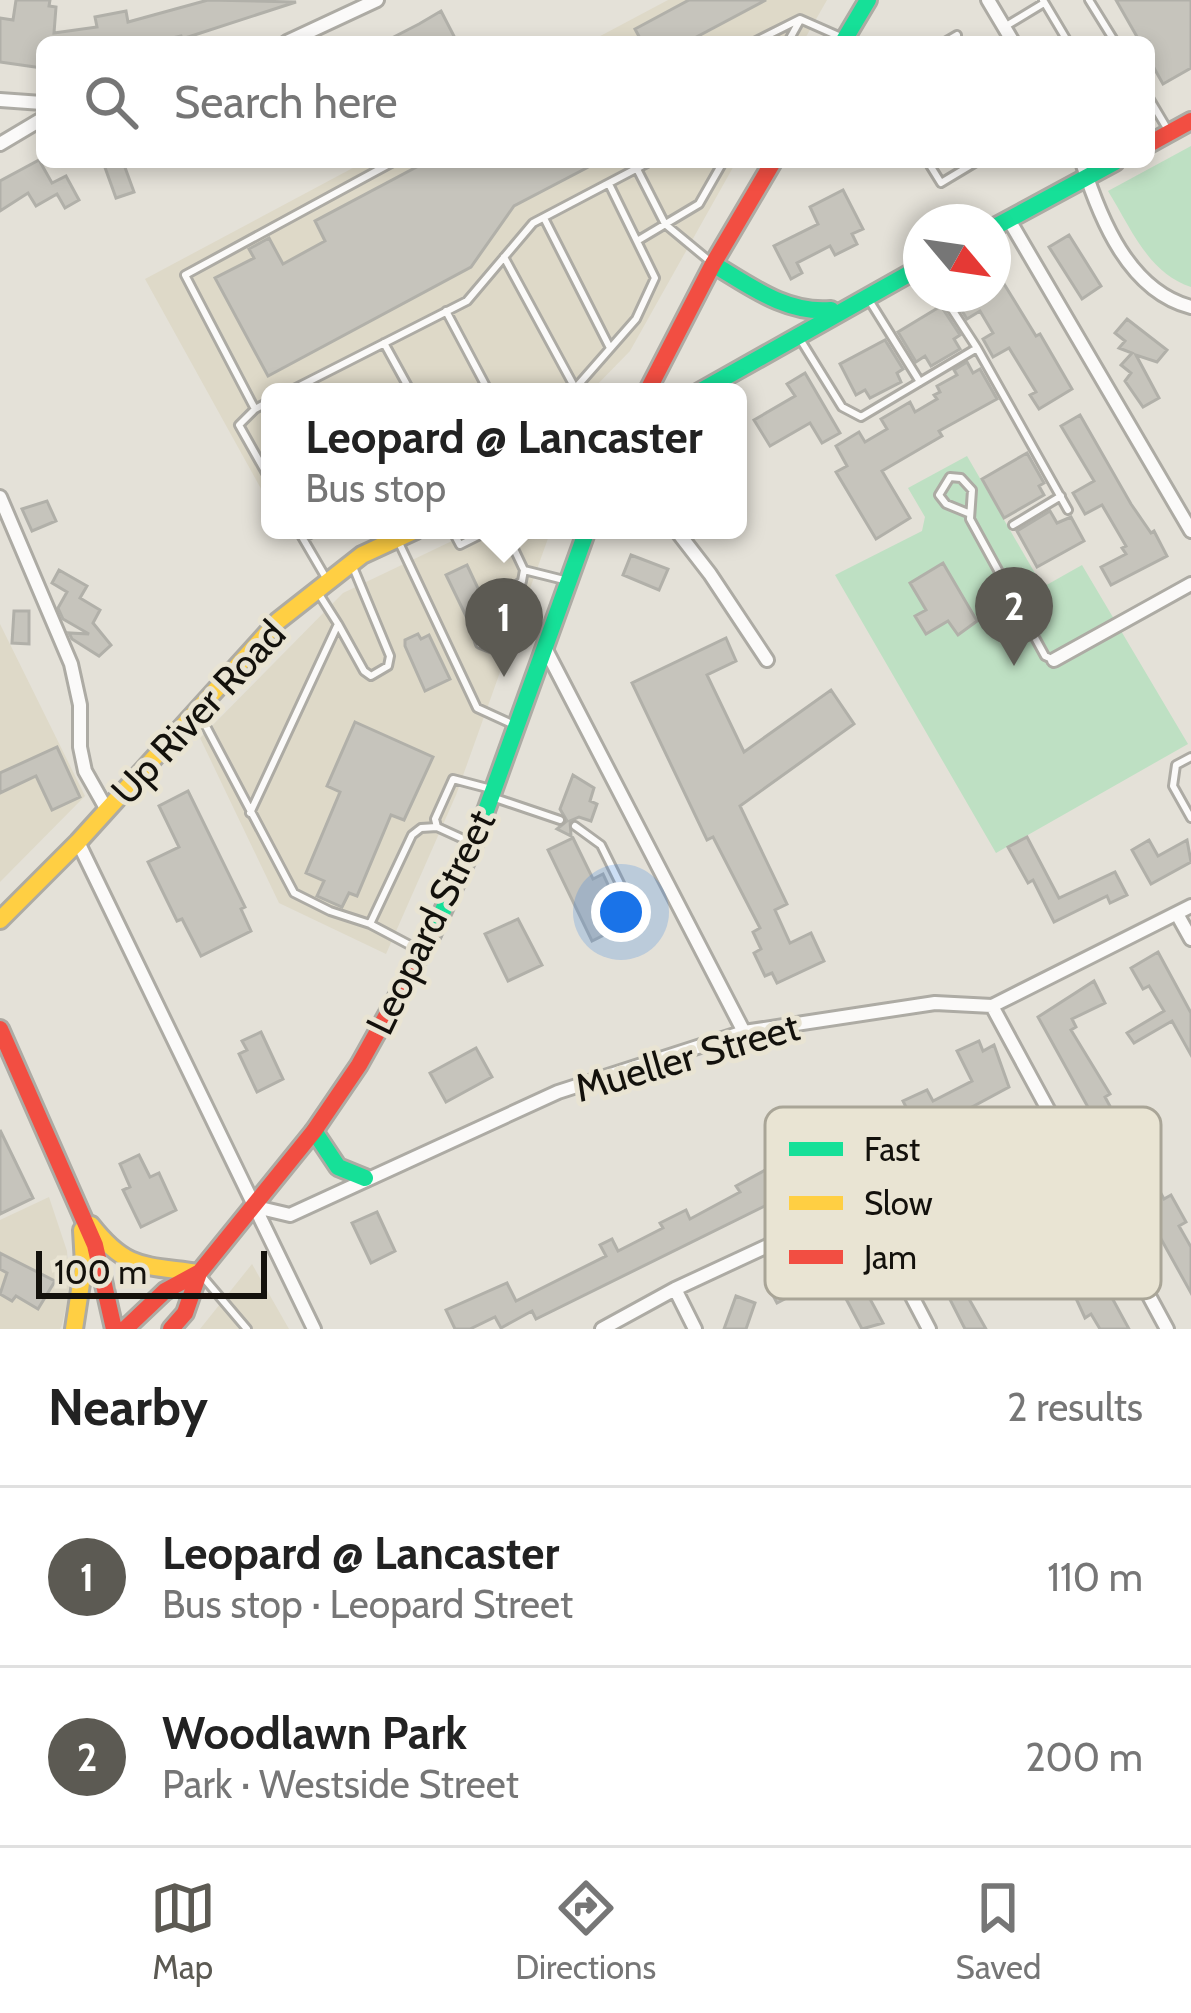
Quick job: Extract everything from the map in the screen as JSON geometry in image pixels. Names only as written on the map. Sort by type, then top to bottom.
[{"type":"street","points":[[300,36],[377,0]]},
{"type":"street","points":[[849,36],[868,0]]},
{"type":"street","points":[[988,0],[1009,36]]},
{"type":"street","points":[[0,100],[36,103]]},
{"type":"street","points":[[1155,141],[1191,121]]},
{"type":"street","points":[[0,144],[36,123]]},
{"type":"street","points":[[652,383],[769,168]]},
{"type":"street","points":[[1011,217],[1084,170],[1094,202],[1142,281],[1166,301],[1191,307]]},
{"type":"street","points":[[1011,240],[1191,531]]},
{"type":"street","points":[[713,264],[785,305],[814,314],[850,306]]},
{"type":"street","points":[[715,383],[903,277]]},
{"type":"street","points":[[0,497],[71,664],[80,705],[85,771],[107,810]]},
{"type":"street","name":"Up River Road","points":[[0,920],[107,810],[278,620],[387,539]]},
{"type":"street","name":"Leopard Street","points":[[171,1329],[184,1313],[199,1273],[314,1132],[359,1065],[424,952],[474,844],[583,539]]},
{"type":"street","points":[[683,539],[767,660]]},
{"type":"street","points":[[1054,660],[1191,584]]},
{"type":"street","points":[[545,648],[744,1033]]},
{"type":"street","points":[[77,842],[314,1329]]},
{"type":"street","name":"Mueller Street","points":[[256,1207],[290,1215],[558,1093],[744,1033],[935,1003],[992,1006],[1191,906]]},
{"type":"street","points":[[1177,914],[1191,939]]},
{"type":"street","points":[[992,1006],[1044,1107]]},
{"type":"street","points":[[0,1029],[95,1245],[117,1327]]},
{"type":"street","points":[[314,1132],[338,1167],[365,1178]]},
{"type":"street","points":[[82,1217],[102,1234],[112,1252],[128,1262],[199,1273]]},
{"type":"street","points":[[75,1326],[84,1264],[82,1217]]},
{"type":"street","points":[[602,1329],[765,1247]]},
{"type":"street","name":"Leopard Street","points":[[117,1327],[165,1291],[199,1273]]},
{"type":"street","points":[[675,1289],[695,1329]]},
{"type":"street","points":[[913,1299],[929,1329]]},
{"type":"street","points":[[1150,1299],[1167,1329]]},
{"type":"street","points":[[75,1326],[88,1316],[98,1316],[117,1327]]},
{"type":"lane","points":[[1089,0],[1111,36]]},
{"type":"lane","points":[[1004,27],[1043,1],[1064,36]]},
{"type":"lane","points":[[800,19],[836,36]]},
{"type":"lane","points":[[766,36],[800,19]]},
{"type":"lane","points":[[791,36],[800,19]]},
{"type":"lane","points":[[1155,108],[1170,133]]},
{"type":"lane","points":[[255,409],[185,275],[382,168]]},
{"type":"lane","points":[[637,242],[699,204],[720,168]]},
{"type":"lane","points":[[932,168],[941,183],[966,168]]},
{"type":"lane","points":[[305,383],[467,301],[533,223],[637,169],[665,224],[713,264]]},
{"type":"lane","points":[[579,383],[636,319],[655,278],[609,184]]},
{"type":"lane","points":[[544,217],[610,349]]},
{"type":"lane","points":[[504,256],[569,383]]},
{"type":"lane","points":[[867,296],[920,382]]},
{"type":"lane","points":[[446,311],[485,383]]},
{"type":"lane","points":[[954,312],[1069,510]]},
{"type":"lane","points":[[798,336],[842,407],[861,417],[977,348]]},
{"type":"lane","points":[[384,343],[406,383]]},
{"type":"lane","points":[[315,378],[318,383]]},
{"type":"lane","points":[[261,406],[238,425],[261,465]]},
{"type":"lane","points":[[968,513],[946,504],[939,495],[950,477],[961,478],[972,490],[968,513],[1045,656],[1054,660]]},
{"type":"lane","points":[[1013,525],[1061,496]]},
{"type":"lane","points":[[303,539],[338,624],[371,676],[388,666],[390,656],[351,563]]},
{"type":"lane","points":[[397,539],[477,708],[518,726]]},
{"type":"lane","points":[[509,539],[524,570],[522,581],[502,648],[493,650],[481,644],[472,620],[522,581]]},
{"type":"lane","points":[[524,570],[568,581]]},
{"type":"lane","points":[[250,813],[338,624]]},
{"type":"lane","points":[[197,710],[294,893],[424,952]]},
{"type":"lane","points":[[1191,757],[1176,765],[1173,787],[1191,818]]},
{"type":"lane","points":[[436,827],[435,819],[453,779],[560,820]]},
{"type":"lane","points":[[575,826],[601,845],[636,916]]},
{"type":"lane","points":[[370,924],[412,835],[421,828],[436,827],[474,844]]},
{"type":"lane","points":[[199,1273],[247,1329]]},
{"type":"shaded area","points":[[668,0],[827,0],[806,36],[600,36]]},
{"type":"shaded area","points":[[353,168],[733,168],[630,351],[599,383],[261,383],[261,489],[145,279]]},
{"type":"shaded area","points":[[456,539],[548,539],[456,795],[386,954],[279,903],[200,738],[343,593]]},
{"type":"shaded area","points":[[0,624],[85,796],[0,882]]},
{"type":"shaded area","points":[[49,1197],[67,1251],[70,1289],[62,1325],[60,1329],[0,1329],[0,1220]]},
{"type":"shaded area","points":[[252,1264],[289,1329],[200,1329]]},
{"type":"green space","points":[[1191,146],[1191,287],[1152,260],[1108,191]]},
{"type":"green space","points":[[967,456],[1043,587],[1082,565],[1188,744],[996,853],[835,575],[922,531],[925,517],[908,488]]},
{"type":"building","points":[[16,0],[50,0],[49,6],[56,7],[54,33],[97,27],[95,17],[126,11],[128,22],[208,0],[296,2],[191,36],[36,36],[36,67],[0,62],[0,18],[13,20]]},
{"type":"building","points":[[689,0],[766,0],[698,36],[639,36],[635,29]]},
{"type":"building","points":[[1116,0],[1191,0],[1191,68],[1163,84],[1155,70],[1155,36],[1137,36]]},
{"type":"building","points":[[441,11],[454,36],[396,36]]},
{"type":"building","points":[[36,162],[36,168],[44,168],[52,183],[66,176],[79,200],[65,208],[57,194],[36,206],[28,193],[0,211],[0,181]]},
{"type":"building","points":[[105,168],[125,168],[134,192],[116,198]]},
{"type":"building","points":[[415,168],[587,168],[514,206],[471,267],[268,376],[215,278],[254,258],[249,249],[269,238],[283,264],[325,241],[315,221]]},
{"type":"building","points":[[843,190],[863,229],[852,234],[857,244],[835,255],[830,246],[797,263],[802,273],[791,279],[774,246],[818,224],[810,207]]},
{"type":"building","points":[[1069,235],[1101,286],[1082,299],[1049,247]]},
{"type":"building","points":[[1011,295],[1072,389],[1039,409],[1030,395],[1036,392],[1009,348],[993,357],[983,339],[993,333],[981,312],[1011,312]]},
{"type":"building","points":[[931,312],[945,312],[960,335],[954,339],[960,349],[931,366],[925,356],[916,362],[898,332]]},
{"type":"building","points":[[1127,319],[1167,350],[1157,362],[1136,355],[1159,398],[1143,407],[1125,381],[1131,373],[1121,365],[1132,353],[1119,348],[1125,341],[1115,333]]},
{"type":"building","points":[[885,340],[903,369],[897,373],[901,382],[870,398],[865,390],[856,395],[840,364]]},
{"type":"building","points":[[967,362],[973,373],[980,369],[997,399],[939,431],[942,436],[882,471],[910,518],[876,539],[836,472],[847,466],[836,446],[859,432],[865,442],[887,429],[881,419],[910,402],[915,412],[937,399],[937,386],[957,375],[954,370]]},
{"type":"building","points":[[805,373],[840,433],[822,443],[810,423],[770,446],[754,420],[795,396],[787,384]]},
{"type":"building","points":[[1080,415],[1167,556],[1111,585],[1101,567],[1126,554],[1122,548],[1126,546],[1102,505],[1085,514],[1073,493],[1094,481],[1061,426]]},
{"type":"building","points":[[1027,453],[1044,483],[1039,486],[1044,495],[1004,518],[982,479]]},
{"type":"building","points":[[47,501],[56,521],[32,531],[22,509]]},
{"type":"building","points":[[1050,511],[1057,523],[1071,517],[1084,541],[1037,567],[1017,531]]},
{"type":"building","points":[[631,555],[668,569],[659,590],[623,575]]},
{"type":"building","points":[[943,563],[977,621],[958,635],[948,621],[926,634],[915,616],[926,610],[910,583]]},
{"type":"building","points":[[467,565],[484,601],[466,616],[446,575]]},
{"type":"building","points":[[59,570],[87,586],[80,598],[100,610],[93,623],[111,645],[99,656],[69,633],[89,634],[63,619],[58,608],[67,592],[52,583]]},
{"type":"building","points":[[14,611],[29,611],[29,644],[12,643]]},
{"type":"building","points":[[418,634],[421,639],[429,635],[450,679],[425,691],[405,646],[405,640]]},
{"type":"building","points":[[726,638],[736,661],[707,675],[744,752],[831,690],[854,724],[740,806],[787,904],[775,910],[790,943],[811,933],[824,961],[777,983],[772,973],[765,976],[754,953],[761,949],[753,932],[760,928],[713,837],[707,840],[632,683]]},
{"type":"building","points":[[355,722],[433,757],[404,820],[391,815],[357,896],[349,893],[342,907],[317,896],[324,881],[306,873],[340,792],[327,786]]},
{"type":"building","points":[[57,747],[80,797],[52,810],[36,776],[0,793],[0,773]]},
{"type":"building","points":[[573,775],[594,788],[590,801],[597,804],[591,821],[579,817],[570,821],[571,836],[557,829],[567,821],[560,809]]},
{"type":"building","points":[[188,791],[245,907],[241,909],[251,931],[201,956],[182,919],[177,921],[148,862],[179,847],[159,806]]},
{"type":"building","points":[[1027,837],[1059,898],[1115,872],[1127,895],[1110,903],[1107,896],[1054,922],[1033,880],[1028,883],[1008,847]]},
{"type":"building","points":[[573,838],[593,879],[603,874],[611,891],[602,895],[618,928],[592,941],[548,850]]},
{"type":"building","points":[[1149,840],[1158,856],[1187,840],[1191,862],[1151,884],[1132,850]]},
{"type":"building","points":[[518,919],[542,965],[508,981],[485,934]]},
{"type":"building","points":[[1158,952],[1191,1013],[1191,1055],[1172,1021],[1134,1043],[1127,1033],[1164,1011],[1131,968]]},
{"type":"building","points":[[1094,981],[1105,1003],[1072,1019],[1076,1027],[1071,1030],[1110,1094],[1105,1097],[1110,1107],[1088,1107],[1038,1017]]},
{"type":"building","points":[[261,1032],[283,1079],[257,1092],[239,1054],[247,1050],[242,1041]]},
{"type":"building","points":[[979,1041],[983,1051],[994,1045],[1009,1087],[972,1107],[906,1107],[903,1101],[927,1090],[933,1101],[972,1081],[957,1051]]},
{"type":"building","points":[[476,1048],[492,1077],[446,1102],[430,1073]]},
{"type":"building","points":[[0,1130],[33,1198],[0,1214]]},
{"type":"building","points":[[139,1155],[150,1177],[159,1173],[176,1210],[141,1227],[123,1190],[130,1187],[120,1164]]},
{"type":"building","points":[[765,1170],[765,1206],[536,1319],[532,1311],[501,1328],[495,1317],[470,1329],[455,1329],[446,1310],[507,1283],[516,1301],[606,1256],[600,1245],[612,1239],[618,1251],[686,1210],[690,1219],[740,1192],[736,1186]]},
{"type":"building","points":[[1161,1194],[1164,1199],[1171,1195],[1186,1222],[1179,1226],[1191,1247],[1191,1293],[1161,1239]]},
{"type":"building","points":[[377,1212],[395,1251],[371,1263],[352,1223]]},
{"type":"building","points":[[0,1253],[55,1281],[38,1309],[16,1296],[12,1301],[0,1294],[7,1273],[0,1269]]},
{"type":"building","points":[[736,1296],[755,1303],[746,1329],[724,1329]]},
{"type":"building","points":[[846,1299],[870,1299],[883,1323],[862,1329]]},
{"type":"building","points":[[950,1299],[969,1299],[986,1329],[965,1329]]},
{"type":"building","points":[[1076,1299],[1113,1299],[1129,1329],[1100,1329],[1091,1314],[1085,1318]]},
{"type":"traffic: fast","points":[[847,36],[868,0]]},
{"type":"traffic: fast","points":[[1011,218],[1104,168]]},
{"type":"traffic: fast","points":[[713,264],[784,303],[831,310]]},
{"type":"traffic: fast","points":[[715,383],[903,277]]},
{"type":"traffic: fast","points":[[432,934],[474,844],[584,539]]},
{"type":"traffic: fast","points":[[314,1131],[338,1167],[365,1178]]},
{"type":"traffic: slow","points":[[0,920],[78,842],[278,621],[362,555],[397,539]]},
{"type":"traffic: slow","points":[[91,1225],[115,1251],[138,1263],[199,1273]]},
{"type":"traffic: slow","points":[[74,1329],[84,1264],[82,1230]]},
{"type":"traffic: jam","points":[[1155,141],[1191,121]]},
{"type":"traffic: jam","points":[[652,383],[769,168]]},
{"type":"traffic: jam","points":[[171,1329],[185,1313],[199,1273],[314,1131],[359,1065],[432,934]]},
{"type":"traffic: jam","points":[[0,1029],[95,1245],[114,1329]]},
{"type":"traffic: jam","points":[[125,1329],[165,1291],[198,1273]]},
{"type":"place","name":"Woodlawn Park","points":[[1014,666]]},
{"type":"place","name":"Leopard @ Lancaster","points":[[504,677]]}]
